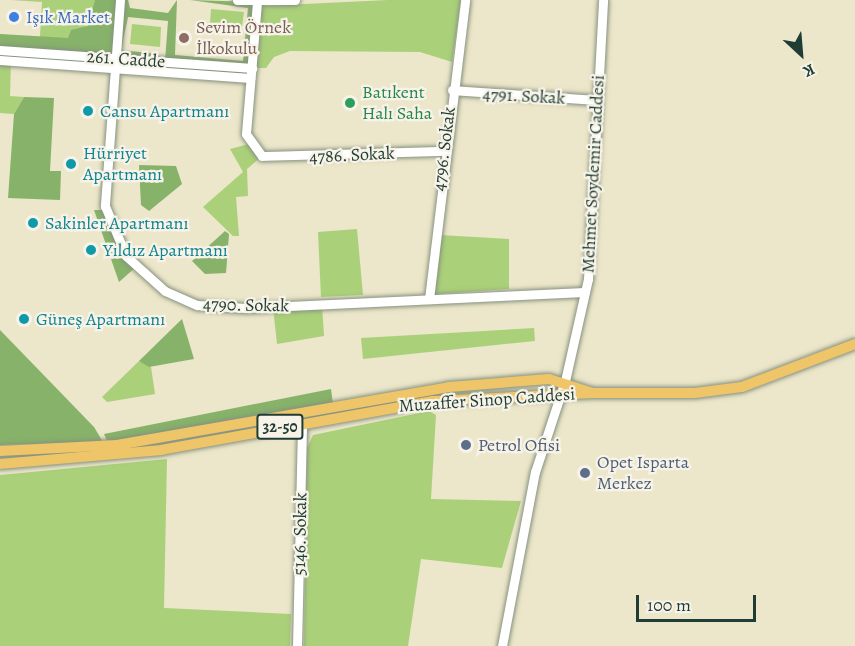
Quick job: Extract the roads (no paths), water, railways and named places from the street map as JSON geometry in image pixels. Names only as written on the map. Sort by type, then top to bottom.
[{"type":"main road","name":"Muzaffer Sinop Caddesi","points":[[0,451],[117,445],[422,390],[563,386],[593,393],[695,393],[742,387],[855,344]]},
{"type":"main road","name":"Muzaffer Sinop Caddesi","points":[[0,464],[112,457],[433,401],[563,386]]},
{"type":"street","name":"4790. Sokak","points":[[120,0],[112,63],[105,206],[120,247],[159,287],[188,303],[222,307],[585,292]]},
{"type":"street","points":[[237,0],[257,2],[295,0]]},
{"type":"street","name":"4796. Sokak","points":[[429,299],[443,151],[465,0]]},
{"type":"street","name":"Mehmet Soydemir Caddesi","points":[[502,646],[535,472],[563,386],[585,292],[603,0]]},
{"type":"street","points":[[251,73],[257,2]]},
{"type":"street","name":"261. Cadde","points":[[0,50],[112,63],[251,73]]},
{"type":"street","name":"261. Cadde","points":[[0,60],[112,63]]},
{"type":"street","name":"4786. Sokak","points":[[251,73],[247,138],[262,156],[443,151]]},
{"type":"street","name":"4791. Sokak","points":[[452,90],[596,100]]},
{"type":"street","name":"5146. Sokak","points":[[297,646],[302,423]]},
{"type":"place","name":"Işık Market","points":[[14,17]]},
{"type":"place","name":"Sevim Örnek İlkokulu","points":[[184,38]]},
{"type":"place","name":"Batıkent Halı Saha","points":[[350,103]]},
{"type":"place","name":"Cansu Apartmanı","points":[[88,111]]},
{"type":"place","name":"Hürriyet Apartmanı","points":[[71,164]]},
{"type":"place","name":"Sakinler Apartmanı","points":[[33,223]]},
{"type":"place","name":"Yıldız Apartmanı","points":[[91,250]]},
{"type":"place","name":"Güneş Apartmanı","points":[[24,319]]},
{"type":"place","name":"Petrol Ofisi","points":[[466,445]]},
{"type":"place","name":"Opet Isparta Merkez","points":[[585,473]]}]
